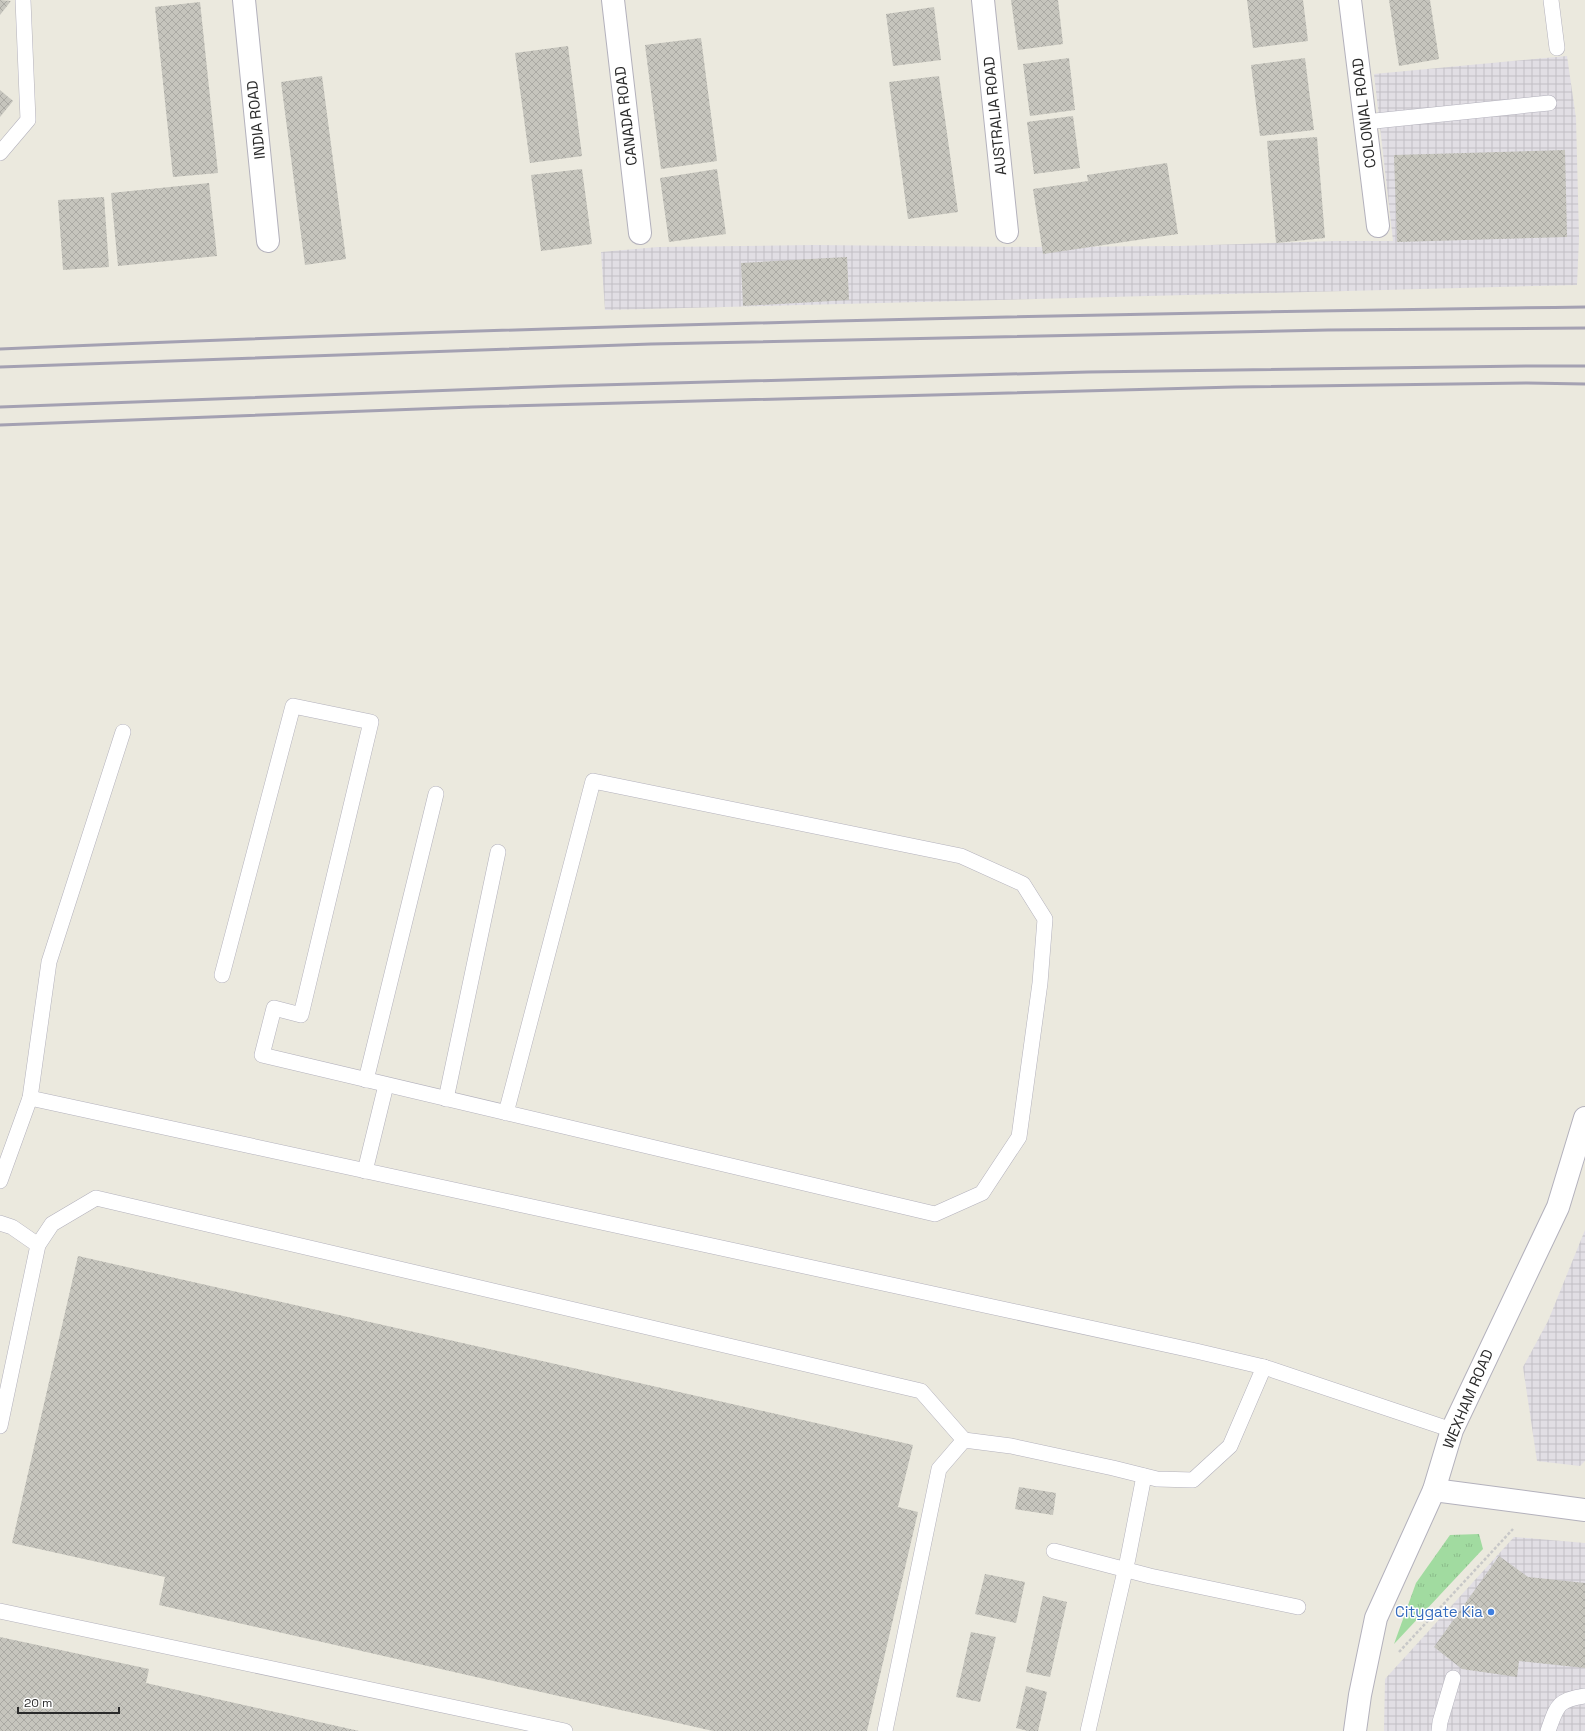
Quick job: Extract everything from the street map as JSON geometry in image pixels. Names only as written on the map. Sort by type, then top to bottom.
[{"type":"street","name":"INDIA ROAD","points":[[244,0],[268,241]]},
{"type":"street","name":"CANADA ROAD","points":[[613,0],[640,233]]},
{"type":"street","name":"AUSTRALIA ROAD","points":[[983,0],[1007,232]]},
{"type":"street","name":"COLONIAL ROAD","points":[[1350,0],[1378,226]]},
{"type":"street","name":"WEXHAM ROAD","points":[[1355,1731],[1360,1695],[1376,1618],[1434,1490],[1452,1430],[1558,1207],[1585,1118]]},
{"type":"street","points":[[1434,1490],[1585,1510]]},
{"type":"lane","points":[[0,153],[28,120],[23,0]]},
{"type":"lane","points":[[1551,0],[1557,48]]},
{"type":"lane","points":[[1365,122],[1549,103]]},
{"type":"lane","points":[[222,975],[293,706],[371,722],[301,1014],[274,1008],[262,1055],[386,1085],[935,1214],[982,1193],[1019,1137],[1040,983],[1045,919],[1023,884],[961,856],[593,781],[506,1113]]},
{"type":"lane","points":[[0,1181],[30,1098],[49,962],[123,732]]},
{"type":"lane","points":[[366,1080],[436,794]]},
{"type":"lane","points":[[446,1099],[498,852]]},
{"type":"lane","points":[[365,1171],[386,1085]]},
{"type":"lane","points":[[30,1098],[1188,1349],[1264,1367],[1452,1430]]},
{"type":"lane","points":[[0,1426],[38,1245],[52,1224],[96,1198],[921,1391],[964,1440],[1011,1446],[1157,1479],[1194,1480],[1230,1446],[1264,1367]]},
{"type":"lane","points":[[0,1223],[12,1227],[38,1245]]},
{"type":"lane","points":[[885,1731],[939,1469],[964,1440]]},
{"type":"lane","points":[[1088,1731],[1144,1476]]},
{"type":"lane","points":[[1054,1551],[1124,1569],[1298,1607]]},
{"type":"lane","points":[[0,1611],[565,1731]]},
{"type":"lane","points":[[1439,1731],[1452,1678]]},
{"type":"lane","points":[[1548,1731],[1555,1710],[1562,1702],[1572,1698],[1585,1696]]},
{"type":"path","points":[[1397,1654],[1537,1504]]},
{"type":"shaded area","points":[[1567,56],[1576,118],[1579,238],[1577,285],[605,310],[601,252],[658,247],[813,245],[1031,247],[1178,246],[1336,241],[1393,241],[1374,74]]},
{"type":"shaded area","points":[[1585,1230],[1585,1461],[1580,1466],[1537,1461],[1523,1367],[1548,1321]]},
{"type":"shaded area","points":[[1514,1537],[1585,1543],[1585,1731],[1384,1731],[1385,1679]]},
{"type":"green space","points":[[1479,1534],[1483,1549],[1394,1644],[1416,1583],[1450,1535]]},
{"type":"building","points":[[0,0],[11,1],[0,15]]},
{"type":"building","points":[[1011,0],[1058,0],[1063,44],[1018,50]]},
{"type":"building","points":[[1247,0],[1303,0],[1308,41],[1253,48]]},
{"type":"building","points":[[1389,0],[1430,0],[1439,59],[1399,66]]},
{"type":"building","points":[[200,2],[218,173],[173,177],[155,7]]},
{"type":"building","points":[[934,7],[941,60],[893,66],[886,14]]},
{"type":"building","points":[[701,38],[717,161],[661,169],[645,45]]},
{"type":"building","points":[[568,46],[582,156],[530,163],[515,53]]},
{"type":"building","points":[[1069,58],[1075,110],[1030,116],[1023,64]]},
{"type":"building","points":[[1305,58],[1314,130],[1260,136],[1251,65]]},
{"type":"building","points":[[322,76],[346,259],[305,265],[281,82]]},
{"type":"building","points":[[939,76],[958,212],[908,219],[889,82]]},
{"type":"building","points":[[0,90],[13,101],[0,117]]},
{"type":"building","points":[[1073,116],[1080,168],[1034,174],[1027,122]]},
{"type":"building","points":[[1317,137],[1325,238],[1276,243],[1267,141]]},
{"type":"building","points":[[1565,150],[1567,237],[1397,242],[1394,155]]},
{"type":"building","points":[[1167,163],[1178,234],[1043,254],[1033,189],[1088,181],[1087,175]]},
{"type":"building","points":[[582,169],[592,244],[541,251],[531,175]]},
{"type":"building","points":[[717,169],[726,234],[669,242],[660,178]]},
{"type":"building","points":[[209,183],[217,256],[118,266],[111,193]]},
{"type":"building","points":[[104,197],[109,267],[63,270],[58,200]]},
{"type":"building","points":[[847,257],[849,300],[743,306],[741,263]]},
{"type":"building","points":[[78,1256],[913,1445],[898,1507],[918,1512],[867,1731],[713,1731],[159,1605],[165,1577],[12,1543]]},
{"type":"building","points":[[1019,1487],[1056,1493],[1053,1515],[1015,1509]]},
{"type":"building","points":[[1499,1556],[1528,1577],[1585,1583],[1585,1668],[1519,1661],[1517,1677],[1462,1669],[1434,1647]]},
{"type":"building","points":[[985,1574],[1025,1582],[1016,1623],[975,1614]]},
{"type":"building","points":[[1043,1596],[1067,1602],[1050,1677],[1026,1672]]},
{"type":"building","points":[[971,1632],[996,1637],[980,1702],[956,1697]]},
{"type":"building","points":[[0,1637],[149,1669],[146,1683],[359,1731],[0,1731]]},
{"type":"building","points":[[1026,1686],[1047,1692],[1038,1731],[1028,1731],[1016,1728]]},
{"type":"railway","points":[[0,349],[594,327],[1189,313],[1585,307]]},
{"type":"railway","points":[[0,367],[651,344],[1328,330],[1585,328]]},
{"type":"railway","points":[[0,407],[562,386],[1088,372],[1585,366]]},
{"type":"railway","points":[[0,425],[472,407],[1235,387],[1527,383],[1585,384]]},
{"type":"place","name":"Citygate Kia","points":[[1491,1612]]}]
